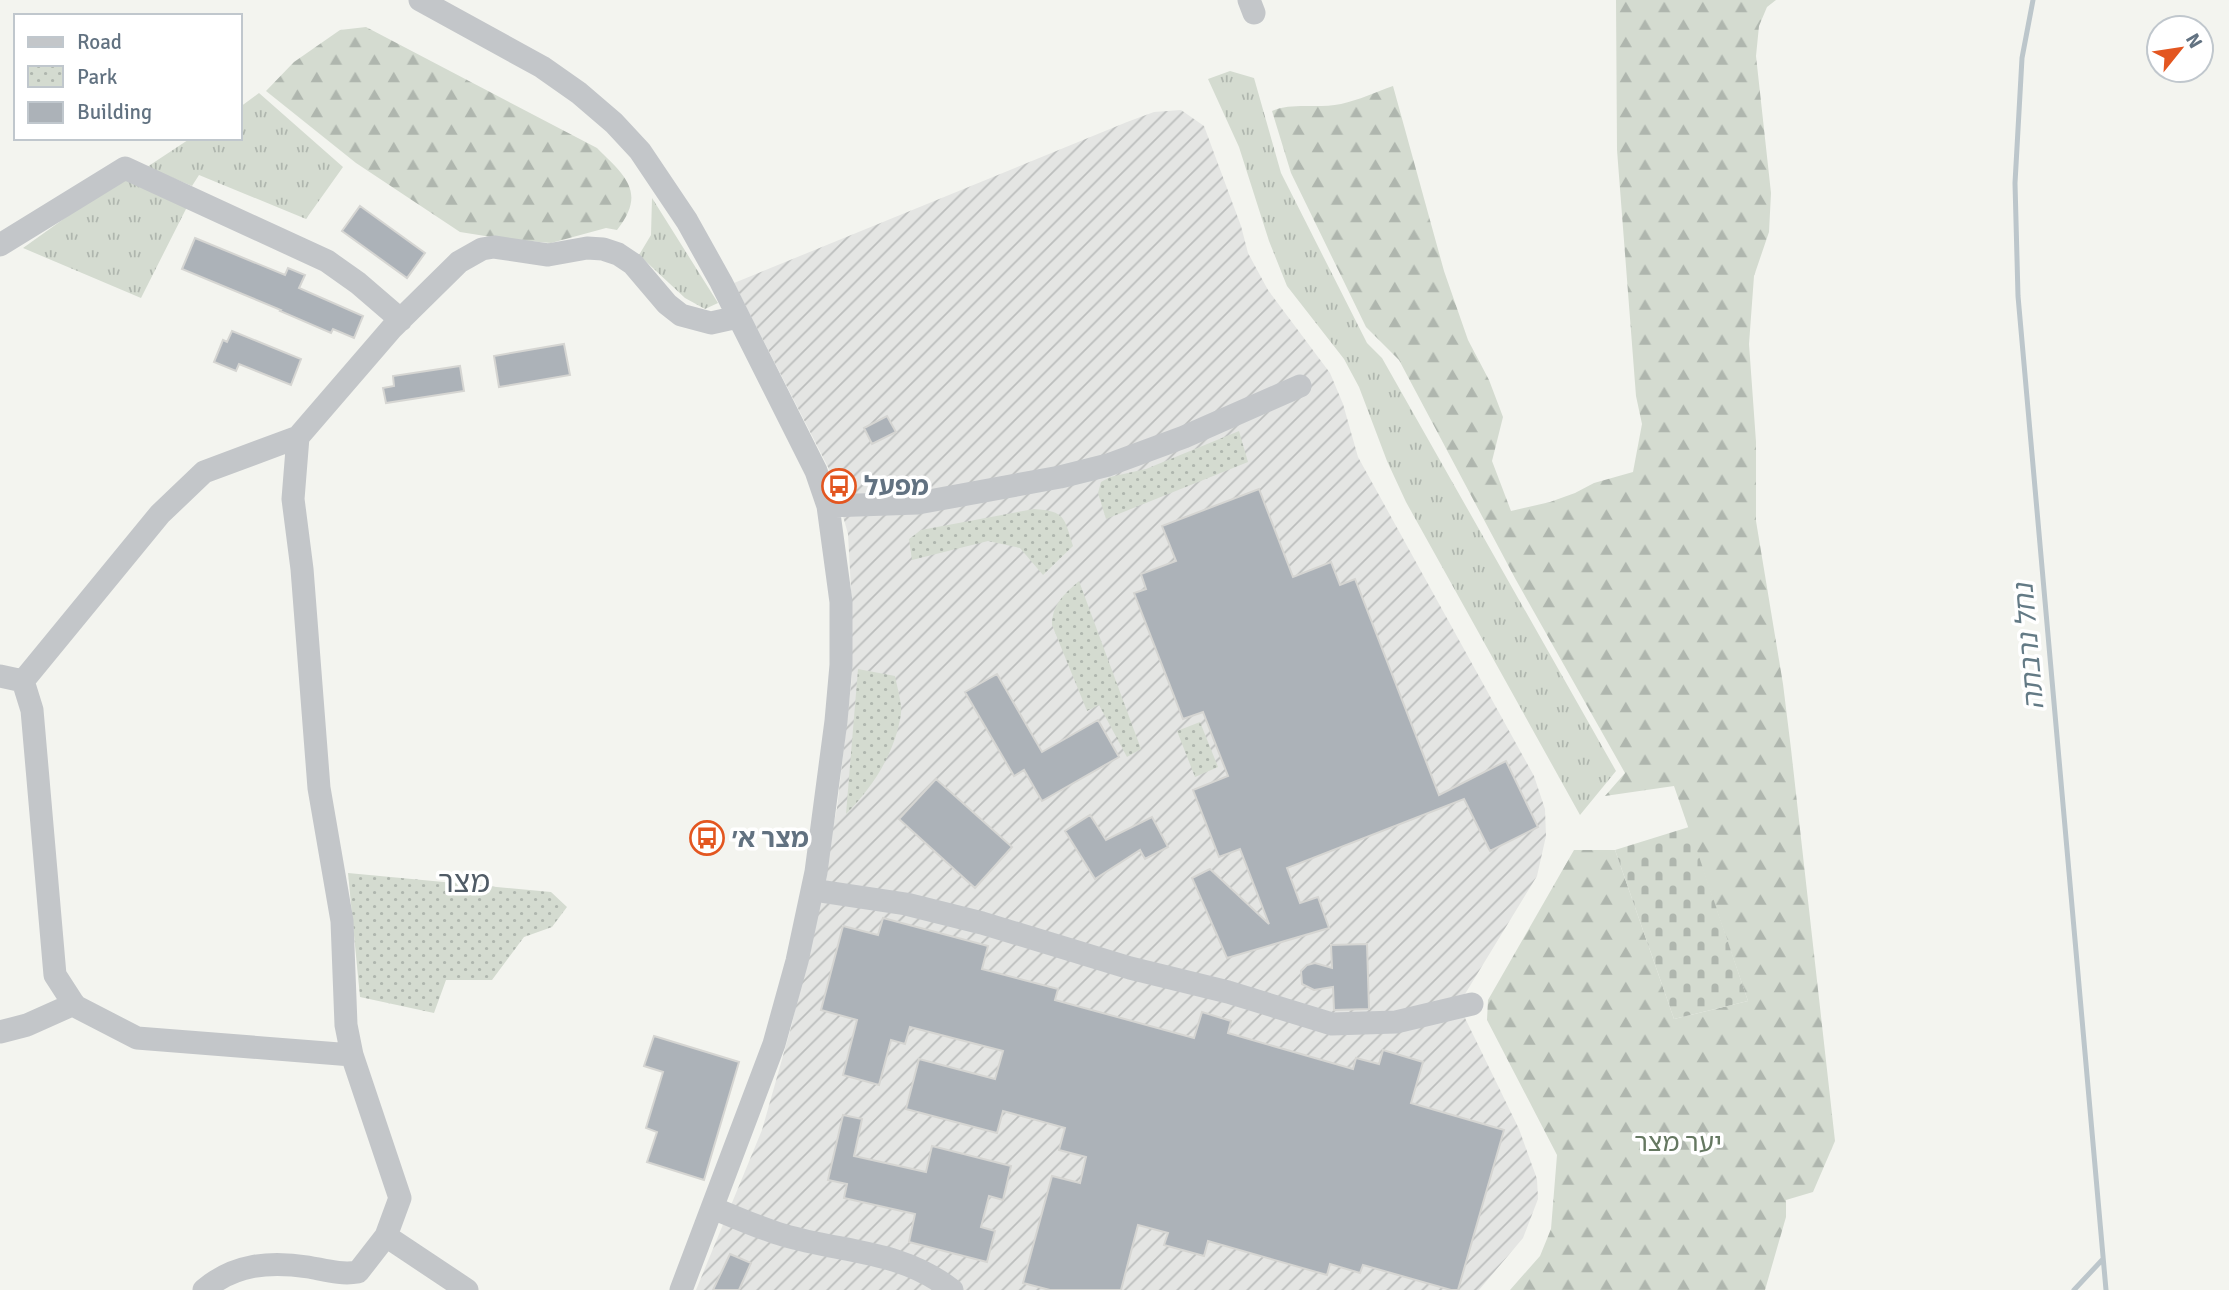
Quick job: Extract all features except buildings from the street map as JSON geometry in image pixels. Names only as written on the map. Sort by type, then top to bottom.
[{"type":"street","points":[[420,0],[542,67],[614,122],[640,151],[687,221],[738,317],[816,471],[828,506],[841,603],[841,653],[836,721],[813,890],[794,974],[774,1044],[679,1287]]},
{"type":"street","points":[[0,245],[125,168],[327,261],[358,283],[401,320]]},
{"type":"street","points":[[23,681],[160,514],[204,472],[298,437],[401,320],[470,254],[494,247],[548,255],[603,248],[633,264],[667,304],[681,315],[711,323],[738,317]]},
{"type":"street","points":[[828,506],[918,503],[1060,477],[1108,465],[1184,437],[1300,386]]},
{"type":"street","points":[[204,1290],[215,1280],[238,1268],[304,1266],[345,1274],[358,1272],[386,1236],[400,1198],[352,1055],[346,1025],[342,921],[318,788],[302,569],[293,499],[298,437]]},
{"type":"street","points":[[0,676],[23,681]]},
{"type":"street","points":[[23,681],[32,710],[55,975],[74,1004],[137,1038],[352,1055]]},
{"type":"street","points":[[813,890],[906,904],[957,917],[1130,968],[1228,992],[1332,1024],[1396,1022],[1472,1004]]},
{"type":"street","points":[[0,1032],[27,1025],[74,1004]]},
{"type":"street","points":[[712,1208],[784,1235],[890,1258],[940,1281],[952,1290]]},
{"type":"street","points":[[386,1236],[467,1290]]},
{"type":"shaded area","points":[[1181,110],[1204,126],[1241,226],[1248,253],[1268,290],[1330,373],[1343,404],[1358,457],[1534,776],[1545,809],[1546,836],[1537,876],[1465,994],[1465,1018],[1519,1129],[1537,1179],[1538,1199],[1523,1238],[1479,1290],[696,1290],[762,1130],[792,1024],[837,808],[852,676],[848,534],[831,473],[734,283],[1127,122],[1154,112]]},
{"type":"green space","name":"יער מצר","points":[[1616,0],[1776,0],[1767,7],[1759,26],[1756,56],[1771,193],[1769,232],[1754,276],[1749,344],[1756,442],[1756,521],[1783,684],[1835,1141],[1813,1192],[1786,1200],[1786,1217],[1765,1290],[1510,1290],[1540,1256],[1551,1229],[1557,1155],[1487,1020],[1488,1000],[1574,850],[1615,850],[1674,1019],[1748,1001],[1674,786],[1605,796],[1625,773],[1516,580],[1399,360],[1366,327],[1291,173],[1272,111],[1288,107],[1341,104],[1393,86],[1444,271],[1468,340],[1489,380],[1503,417],[1492,461],[1511,511],[1550,502],[1594,483],[1633,472],[1642,424],[1636,396],[1617,150]]},
{"type":"green space","points":[[366,27],[597,148],[624,176],[629,185],[630,205],[617,230],[606,228],[551,243],[460,232],[356,163],[266,91],[294,62],[340,30]]},
{"type":"green space","points":[[1230,71],[1254,78],[1281,173],[1367,343],[1382,358],[1616,771],[1580,815],[1406,502],[1359,387],[1344,359],[1287,286],[1269,241],[1239,147],[1208,79]]},
{"type":"green space","points":[[259,93],[343,167],[306,219],[199,175],[192,186],[147,167],[188,140],[242,140],[242,106]]},
{"type":"green space","points":[[121,178],[188,205],[141,298],[23,248]]},
{"type":"green space","points":[[652,198],[718,303],[705,309],[685,298],[639,255],[651,235]]},
{"type":"green space","points":[[1239,431],[1248,462],[1106,519],[1098,493],[1101,482],[1110,477],[1146,469]]},
{"type":"green space","points":[[1034,509],[1058,514],[1068,529],[1073,546],[1043,575],[1020,548],[988,541],[912,560],[909,539],[921,530]]},
{"type":"green space","points":[[1079,581],[1141,749],[1127,757],[1099,705],[1087,711],[1052,625],[1057,606]]},
{"type":"green space","points":[[858,669],[895,676],[901,714],[888,756],[865,792],[846,814]]},
{"type":"green space","points":[[1200,722],[1218,767],[1195,777],[1177,731]]},
{"type":"green space","points":[[1689,827],[1748,1001],[1674,1019],[1615,850]]},
{"type":"green space","points":[[348,873],[551,892],[567,907],[552,927],[524,937],[492,980],[446,980],[434,1013],[360,997]]},
{"type":"waterway","name":"נחל נרבתה","points":[[2033,0],[2022,58],[2015,183],[2018,296],[2106,1290]]},
{"type":"waterway","points":[[2074,1290],[2103,1259]]},
{"type":"place","name":"מפעל","points":[[839,486]]},
{"type":"place","name":"מצר א׳","points":[[707,838]]},
{"type":"district","name":"מצר","points":[[464,882]]}]
